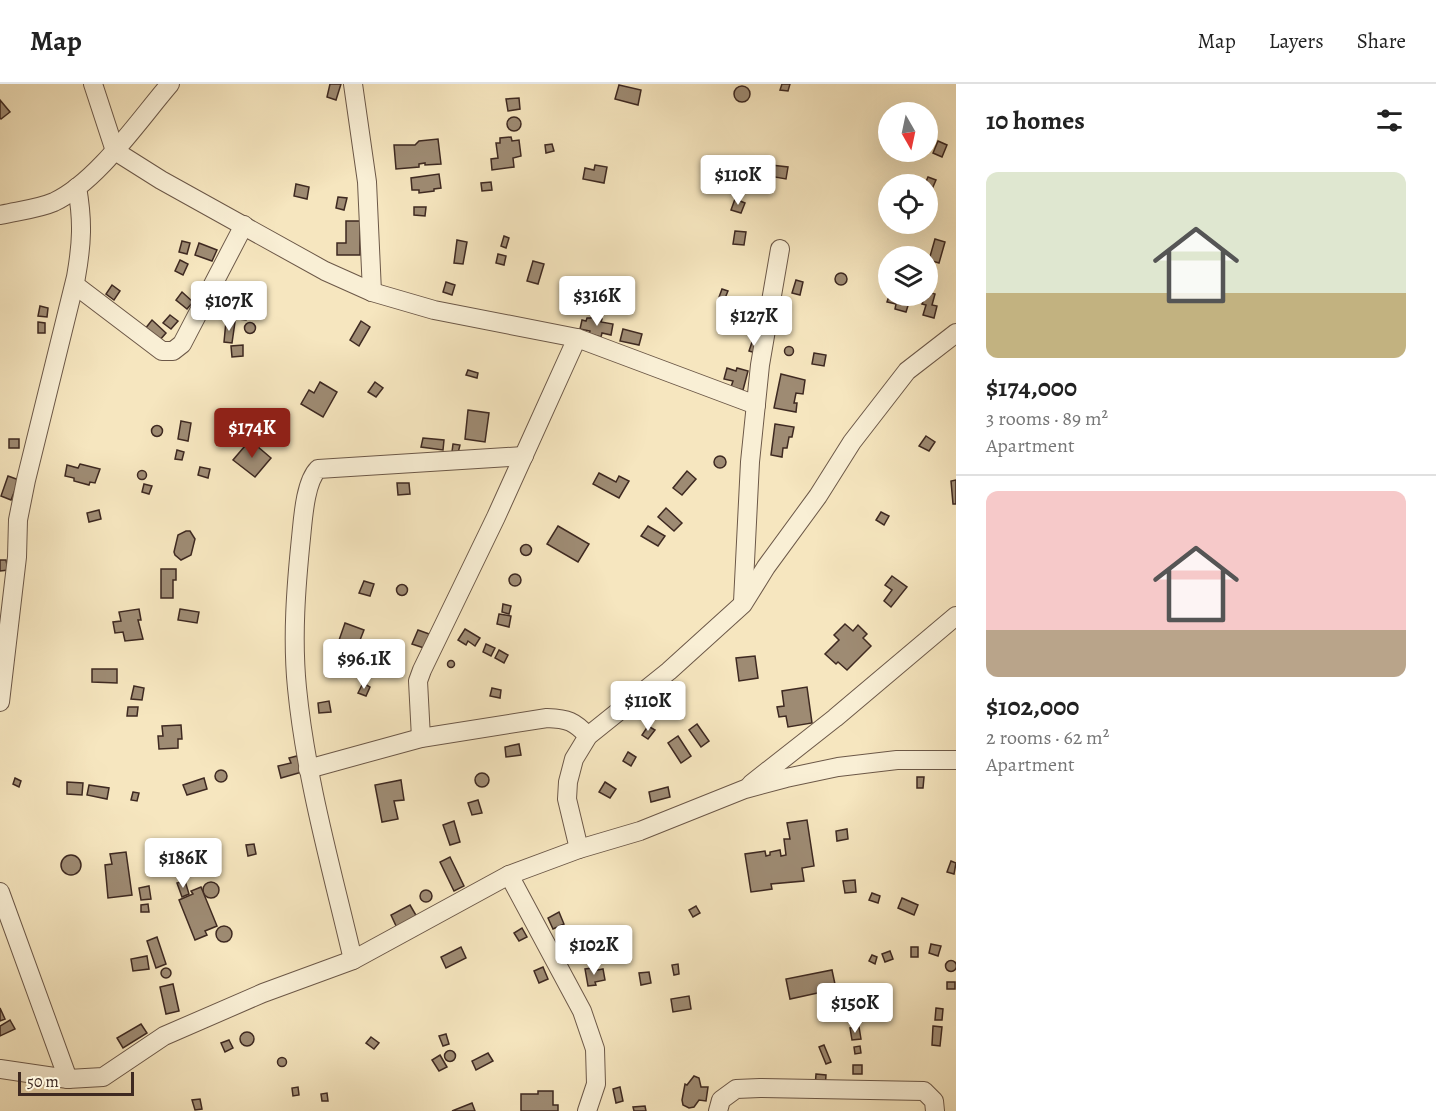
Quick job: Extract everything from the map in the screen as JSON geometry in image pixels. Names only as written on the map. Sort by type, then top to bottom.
[{"type":"street","points":[[93,84],[115,151],[162,180],[325,271],[372,292],[434,310],[577,338],[756,405]]},
{"type":"street","points":[[0,215],[53,202],[77,187],[115,151],[170,84]]},
{"type":"street","points":[[353,84],[368,192],[372,292]]},
{"type":"street","points":[[0,702],[6,593],[17,557],[18,520],[75,285],[81,246],[82,217],[77,187]]},
{"type":"street","points":[[75,285],[162,351],[173,351],[182,344],[244,225]]},
{"type":"street","points":[[743,603],[750,462],[760,365],[780,249]]},
{"type":"street","points":[[579,849],[567,799],[568,782],[574,759],[588,736],[669,671],[743,603],[766,567],[818,496],[852,442],[907,371],[955,337]]},
{"type":"street","points":[[421,738],[418,681],[422,670],[524,456],[577,338]]},
{"type":"street","points":[[353,960],[308,769],[296,687],[295,606],[303,518],[313,474],[318,469],[524,456]]},
{"type":"street","points":[[745,789],[835,718],[956,615]]},
{"type":"street","points":[[308,769],[421,738],[547,718],[576,723],[588,736]]},
{"type":"street","points":[[0,1069],[68,1079],[103,1077],[164,1035],[263,993],[353,960],[509,875],[579,849],[640,831],[745,789],[838,767],[897,760],[956,760]]},
{"type":"street","points":[[509,875],[582,1011],[595,1049],[596,1084],[587,1111]]},
{"type":"street","points":[[0,892],[68,1079]]},
{"type":"street","points":[[718,1111],[721,1100],[736,1089],[760,1088],[924,1091],[934,1101],[935,1111]]},
{"type":"building","points":[[330,84],[341,84],[336,100],[327,97]]},
{"type":"building","points":[[782,84],[790,84],[788,91],[780,90]]},
{"type":"building","points":[[619,85],[641,90],[638,105],[615,99]]},
{"type":"building","points":[[742,86],[750,94],[742,102],[734,94]]},
{"type":"building","points":[[519,98],[520,109],[508,111],[506,99]]},
{"type":"building","points":[[0,100],[10,112],[1,119],[0,118]]},
{"type":"building","points":[[514,117],[519,119],[521,124],[519,129],[514,131],[509,129],[507,124],[509,119]]},
{"type":"building","points":[[511,137],[512,141],[519,140],[521,156],[513,158],[514,167],[492,170],[491,159],[498,158],[496,143],[500,143],[500,138]]},
{"type":"building","points":[[438,139],[441,164],[425,165],[425,163],[419,164],[419,167],[396,169],[394,145],[415,145],[419,141]]},
{"type":"building","points":[[938,141],[947,145],[942,157],[938,155]]},
{"type":"building","points":[[552,144],[554,151],[546,153],[545,145]]},
{"type":"building","points":[[595,165],[607,167],[604,183],[583,179],[585,168],[594,170]]},
{"type":"building","points":[[771,165],[788,167],[786,179],[769,176]]},
{"type":"building","points":[[439,174],[441,188],[419,193],[419,190],[412,190],[411,178]]},
{"type":"building","points":[[491,182],[492,190],[482,191],[481,183]]},
{"type":"building","points":[[296,184],[309,187],[307,199],[294,196]]},
{"type":"building","points":[[338,197],[347,198],[344,210],[336,208]]},
{"type":"building","points":[[735,199],[745,203],[741,213],[731,210]]},
{"type":"building","points":[[414,207],[426,207],[425,216],[414,215]]},
{"type":"building","points":[[346,221],[360,221],[360,255],[337,255],[337,243],[346,243]]},
{"type":"building","points":[[735,231],[746,232],[744,245],[733,244]]},
{"type":"building","points":[[504,236],[509,238],[506,248],[501,246]]},
{"type":"building","points":[[935,239],[945,242],[939,263],[938,246],[933,246]]},
{"type":"building","points":[[457,240],[467,242],[463,264],[454,263]]},
{"type":"building","points":[[182,241],[190,243],[187,254],[179,252]]},
{"type":"building","points":[[199,243],[217,250],[212,261],[195,255]]},
{"type":"building","points":[[498,254],[506,256],[504,265],[496,263]]},
{"type":"building","points":[[180,260],[188,264],[183,275],[175,271]]},
{"type":"building","points":[[533,261],[544,264],[538,284],[527,281]]},
{"type":"building","points":[[843,273],[847,279],[843,285],[839,285],[835,277]]},
{"type":"building","points":[[796,280],[803,282],[800,295],[792,293]]},
{"type":"building","points":[[446,282],[455,285],[452,295],[443,292]]},
{"type":"building","points":[[112,285],[120,291],[114,300],[106,294]]},
{"type":"building","points":[[722,289],[728,291],[723,303],[718,300]]},
{"type":"building","points":[[182,292],[193,302],[187,309],[176,300]]},
{"type":"building","points":[[579,303],[581,311],[575,313],[572,304]]},
{"type":"building","points":[[40,306],[48,308],[47,317],[38,316]]},
{"type":"building","points":[[231,306],[248,308],[246,320],[230,318]]},
{"type":"building","points":[[896,306],[908,306],[906,312],[895,309]]},
{"type":"building","points":[[926,306],[937,306],[934,318],[923,315]]},
{"type":"building","points":[[170,315],[178,321],[171,329],[163,323]]},
{"type":"building","points":[[592,316],[602,319],[601,322],[613,324],[611,335],[602,333],[601,337],[580,329],[582,320],[586,321]]},
{"type":"building","points":[[152,320],[166,333],[159,341],[145,329]]},
{"type":"building","points":[[750,320],[763,324],[760,334],[747,331]]},
{"type":"building","points":[[226,321],[235,322],[232,343],[224,342]]},
{"type":"building","points":[[361,321],[370,327],[359,346],[350,340]]},
{"type":"building","points":[[38,322],[45,323],[45,333],[38,333]]},
{"type":"building","points":[[250,323],[254,324],[254,332],[250,333],[246,332],[245,328],[246,324]]},
{"type":"building","points":[[623,329],[642,334],[639,345],[620,341]]},
{"type":"building","points":[[752,342],[759,343],[756,353],[749,351]]},
{"type":"building","points":[[243,345],[243,356],[232,357],[231,346]]},
{"type":"building","points":[[789,347],[793,351],[789,355],[785,351]]},
{"type":"building","points":[[814,353],[826,355],[824,366],[812,364]]},
{"type":"building","points":[[727,368],[748,371],[743,390],[731,387],[733,381],[724,379]]},
{"type":"building","points":[[468,370],[478,373],[477,378],[466,375]]},
{"type":"building","points":[[781,374],[805,380],[803,394],[796,393],[794,403],[797,403],[796,412],[774,408]]},
{"type":"building","points":[[320,382],[337,392],[323,417],[301,404],[309,390],[314,393]]},
{"type":"building","points":[[375,382],[383,388],[376,397],[368,392]]},
{"type":"building","points":[[468,410],[489,413],[485,442],[465,439]]},
{"type":"building","points":[[181,421],[191,423],[188,441],[178,439]]},
{"type":"building","points":[[775,424],[794,427],[787,448],[783,448],[782,457],[771,455]]},
{"type":"building","points":[[157,426],[161,427],[161,435],[157,436],[153,435],[152,431],[153,427]]},
{"type":"building","points":[[926,436],[935,442],[929,451],[919,446]]},
{"type":"building","points":[[423,438],[444,440],[443,450],[421,447]]},
{"type":"building","points":[[9,439],[19,439],[19,448],[9,448]]},
{"type":"building","points":[[250,440],[271,458],[255,477],[233,460]]},
{"type":"building","points":[[453,444],[460,445],[458,453],[452,452]]},
{"type":"building","points":[[177,450],[184,452],[182,460],[175,459]]},
{"type":"building","points":[[722,456],[726,462],[722,468],[718,468],[714,460]]},
{"type":"building","points":[[80,464],[100,469],[95,483],[90,482],[89,485],[65,476],[67,465],[78,468]]},
{"type":"building","points":[[200,467],[210,469],[208,478],[198,475]]},
{"type":"building","points":[[142,471],[146,475],[142,479],[138,475]]},
{"type":"building","points":[[687,471],[696,479],[682,495],[673,488]]},
{"type":"building","points":[[599,473],[616,482],[619,476],[629,481],[619,498],[593,484]]},
{"type":"building","points":[[8,476],[19,480],[11,500],[1,496]]},
{"type":"building","points":[[956,480],[956,504],[953,504],[951,481]]},
{"type":"building","points":[[397,483],[409,483],[410,494],[398,495]]},
{"type":"building","points":[[144,484],[152,486],[149,494],[142,492]]},
{"type":"building","points":[[666,508],[682,523],[674,531],[658,517]]},
{"type":"building","points":[[99,510],[101,519],[89,522],[87,513]]},
{"type":"building","points":[[881,512],[889,516],[884,525],[876,520]]},
{"type":"building","points":[[558,526],[589,544],[578,562],[547,544]]},
{"type":"building","points":[[648,526],[665,536],[658,546],[641,536]]},
{"type":"building","points":[[190,531],[195,539],[191,555],[181,560],[174,552],[178,535]]},
{"type":"building","points":[[526,545],[530,546],[530,554],[526,555],[522,554],[521,550],[522,546]]},
{"type":"building","points":[[0,560],[6,560],[8,570],[0,571]]},
{"type":"building","points":[[161,569],[176,569],[176,580],[173,580],[173,598],[161,598]]},
{"type":"building","points":[[515,574],[521,580],[515,586],[509,580]]},
{"type":"building","points":[[892,576],[907,587],[891,607],[884,601],[892,590],[885,585]]},
{"type":"building","points":[[364,581],[374,584],[370,596],[359,593]]},
{"type":"building","points":[[402,585],[406,586],[406,594],[402,595],[398,594],[397,590],[398,586]]},
{"type":"building","points":[[503,604],[511,606],[509,614],[502,612]]},
{"type":"building","points":[[139,609],[141,620],[138,620],[143,639],[125,641],[123,632],[115,633],[113,622],[121,621],[119,612]]},
{"type":"building","points":[[180,609],[199,612],[197,623],[178,620]]},
{"type":"building","points":[[499,614],[511,616],[509,627],[497,624]]},
{"type":"building","points":[[345,623],[364,630],[355,653],[337,646]]},
{"type":"building","points":[[845,624],[853,631],[858,625],[867,634],[863,638],[871,646],[847,670],[825,654],[839,640],[834,635]]},
{"type":"building","points":[[465,629],[480,638],[475,646],[468,641],[466,645],[458,640]]},
{"type":"building","points":[[418,630],[432,635],[427,649],[412,644]]},
{"type":"building","points":[[486,644],[495,648],[491,656],[483,652]]},
{"type":"building","points":[[499,650],[508,655],[504,663],[495,658]]},
{"type":"building","points":[[755,656],[758,678],[739,681],[736,658]]},
{"type":"building","points":[[451,660],[455,664],[451,668],[447,664]]},
{"type":"building","points":[[92,669],[117,669],[117,683],[92,682]]},
{"type":"building","points":[[363,683],[370,687],[366,696],[358,693]]},
{"type":"building","points":[[134,686],[144,688],[142,700],[131,699]]},
{"type":"building","points":[[807,687],[812,723],[788,727],[786,716],[779,717],[777,707],[784,706],[782,691]]},
{"type":"building","points":[[492,688],[501,690],[500,698],[490,696]]},
{"type":"building","points":[[329,701],[331,712],[319,713],[318,703]]},
{"type":"building","points":[[128,707],[138,707],[137,716],[127,716]]},
{"type":"building","points":[[697,724],[709,741],[701,747],[689,730]]},
{"type":"building","points":[[181,725],[182,739],[178,739],[178,748],[159,749],[158,736],[163,736],[162,726]]},
{"type":"building","points":[[648,726],[655,730],[648,739],[642,735]]},
{"type":"building","points":[[678,736],[691,756],[681,763],[668,743]]},
{"type":"building","points":[[519,744],[521,755],[506,757],[505,747]]},
{"type":"building","points":[[628,752],[636,757],[631,766],[623,761]]},
{"type":"building","points":[[297,756],[302,772],[281,778],[278,766],[291,763],[289,758]]},
{"type":"building","points":[[223,770],[227,776],[223,782],[219,782],[215,774]]},
{"type":"building","points":[[479,773],[485,773],[489,780],[485,787],[479,787],[475,783],[475,777]]},
{"type":"building","points":[[917,777],[924,777],[923,788],[917,788]]},
{"type":"building","points":[[15,778],[21,781],[19,787],[13,784]]},
{"type":"building","points":[[204,778],[207,789],[187,795],[183,785]]},
{"type":"building","points":[[401,780],[404,800],[394,801],[398,819],[382,822],[375,785]]},
{"type":"building","points":[[67,782],[83,783],[82,795],[67,794]]},
{"type":"building","points":[[605,782],[616,789],[610,798],[599,792]]},
{"type":"building","points":[[89,785],[109,788],[107,799],[87,795]]},
{"type":"building","points":[[668,787],[670,797],[651,802],[649,792]]},
{"type":"building","points":[[133,792],[139,793],[137,801],[131,800]]},
{"type":"building","points":[[478,800],[482,813],[472,815],[468,803]]},
{"type":"building","points":[[807,820],[814,866],[802,868],[804,881],[771,884],[772,889],[751,892],[745,854],[765,851],[766,856],[770,855],[770,852],[780,850],[781,856],[786,855],[784,839],[790,839],[787,823]]},
{"type":"building","points":[[454,821],[460,842],[450,845],[443,825]]},
{"type":"building","points":[[847,829],[848,839],[837,841],[836,831]]},
{"type":"building","points":[[254,844],[256,854],[248,856],[246,845]]},
{"type":"building","points":[[126,852],[132,895],[108,898],[105,865],[112,864],[110,854]]},
{"type":"building","points":[[71,855],[78,858],[81,865],[78,872],[71,875],[64,872],[61,865],[64,858]]},
{"type":"building","points":[[450,857],[464,886],[454,891],[440,862]]},
{"type":"building","points":[[951,861],[956,863],[954,874],[947,872]]},
{"type":"building","points":[[855,880],[856,892],[845,893],[843,881]]},
{"type":"building","points":[[185,881],[189,894],[182,897],[177,883]]},
{"type":"building","points":[[211,882],[219,890],[211,898],[203,890]]},
{"type":"building","points":[[149,886],[151,899],[141,900],[139,888]]},
{"type":"building","points":[[201,887],[217,926],[205,931],[207,935],[195,940],[179,900],[193,894],[191,891]]},
{"type":"building","points":[[428,890],[432,896],[428,902],[424,902],[420,894]]},
{"type":"building","points":[[872,893],[880,896],[878,903],[869,900]]},
{"type":"building","points":[[902,898],[918,905],[914,915],[898,908]]},
{"type":"building","points":[[148,904],[149,912],[141,912],[141,905]]},
{"type":"building","points":[[410,905],[417,917],[397,928],[391,915]]},
{"type":"building","points":[[696,906],[700,913],[693,917],[689,910]]},
{"type":"building","points":[[559,912],[564,924],[553,929],[548,918]]},
{"type":"building","points":[[224,926],[232,934],[224,942],[216,934]]},
{"type":"building","points":[[522,928],[527,937],[519,941],[514,933]]},
{"type":"building","points":[[157,937],[166,964],[156,968],[147,941]]},
{"type":"building","points":[[931,944],[941,946],[938,956],[929,953]]},
{"type":"building","points":[[461,947],[466,958],[446,968],[441,957]]},
{"type":"building","points":[[911,947],[918,947],[918,957],[911,957]]},
{"type":"building","points":[[890,951],[893,959],[885,962],[882,954]]},
{"type":"building","points":[[872,955],[877,957],[875,964],[869,961]]},
{"type":"building","points":[[147,956],[149,969],[133,971],[131,959]]},
{"type":"building","points":[[951,961],[955,962],[955,970],[951,971],[947,970],[946,966],[947,962]]},
{"type":"building","points":[[678,964],[679,974],[674,975],[672,965]]},
{"type":"building","points":[[543,967],[548,979],[539,983],[534,971]]},
{"type":"building","points":[[166,968],[171,973],[166,978],[161,973]]},
{"type":"building","points":[[592,968],[593,971],[603,969],[605,980],[588,986],[585,969]]},
{"type":"building","points":[[832,970],[836,989],[790,999],[786,979]]},
{"type":"building","points":[[649,972],[651,983],[641,985],[639,973]]},
{"type":"building","points":[[947,982],[955,982],[955,989],[947,989]]},
{"type":"building","points":[[173,984],[179,1011],[166,1014],[160,987]]},
{"type":"building","points":[[861,995],[863,1008],[854,1009],[852,996]]},
{"type":"building","points":[[689,996],[691,1009],[673,1012],[671,999]]},
{"type":"building","points":[[0,1008],[5,1019],[0,1021]]},
{"type":"building","points":[[936,1008],[943,1009],[942,1020],[935,1020]]},
{"type":"building","points":[[10,1020],[15,1029],[0,1036],[0,1026]]},
{"type":"building","points":[[141,1024],[147,1033],[123,1048],[117,1038]]},
{"type":"building","points":[[933,1026],[942,1027],[940,1046],[932,1045]]},
{"type":"building","points":[[859,1027],[861,1039],[852,1040],[850,1028]]},
{"type":"building","points":[[247,1032],[252,1034],[254,1039],[252,1044],[247,1046],[242,1044],[240,1039],[242,1034]]},
{"type":"building","points":[[446,1034],[449,1044],[443,1046],[439,1036]]},
{"type":"building","points":[[371,1037],[379,1043],[374,1049],[366,1043]]},
{"type":"building","points":[[229,1040],[233,1048],[225,1052],[221,1043]]},
{"type":"building","points":[[824,1045],[831,1062],[826,1064],[819,1047]]},
{"type":"building","points":[[860,1046],[861,1053],[855,1054],[854,1047]]},
{"type":"building","points":[[450,1051],[454,1052],[454,1060],[450,1061],[446,1060],[445,1056],[446,1052]]},
{"type":"building","points":[[488,1053],[493,1061],[476,1070],[472,1061]]},
{"type":"building","points":[[440,1055],[447,1067],[439,1071],[432,1060]]},
{"type":"building","points":[[282,1057],[287,1062],[282,1067],[277,1062]]},
{"type":"building","points":[[853,1065],[862,1065],[862,1074],[853,1074]]},
{"type":"building","points":[[816,1074],[826,1075],[825,1089],[815,1088]]},
{"type":"building","points":[[694,1076],[699,1078],[701,1087],[708,1087],[706,1101],[699,1100],[694,1107],[689,1108],[683,1105],[682,1100],[685,1084],[687,1085]]},
{"type":"building","points":[[298,1087],[299,1095],[293,1096],[292,1088]]},
{"type":"building","points":[[620,1087],[623,1101],[616,1103],[613,1089]]},
{"type":"building","points":[[538,1091],[553,1091],[553,1105],[558,1105],[558,1111],[521,1111],[521,1094],[538,1094]]},
{"type":"building","points":[[327,1093],[328,1101],[322,1101],[321,1094]]},
{"type":"building","points":[[200,1099],[202,1109],[195,1110],[192,1100]]},
{"type":"building","points":[[472,1103],[475,1111],[452,1111]]},
{"type":"building","points":[[645,1106],[646,1111],[634,1111],[633,1107]]}]
